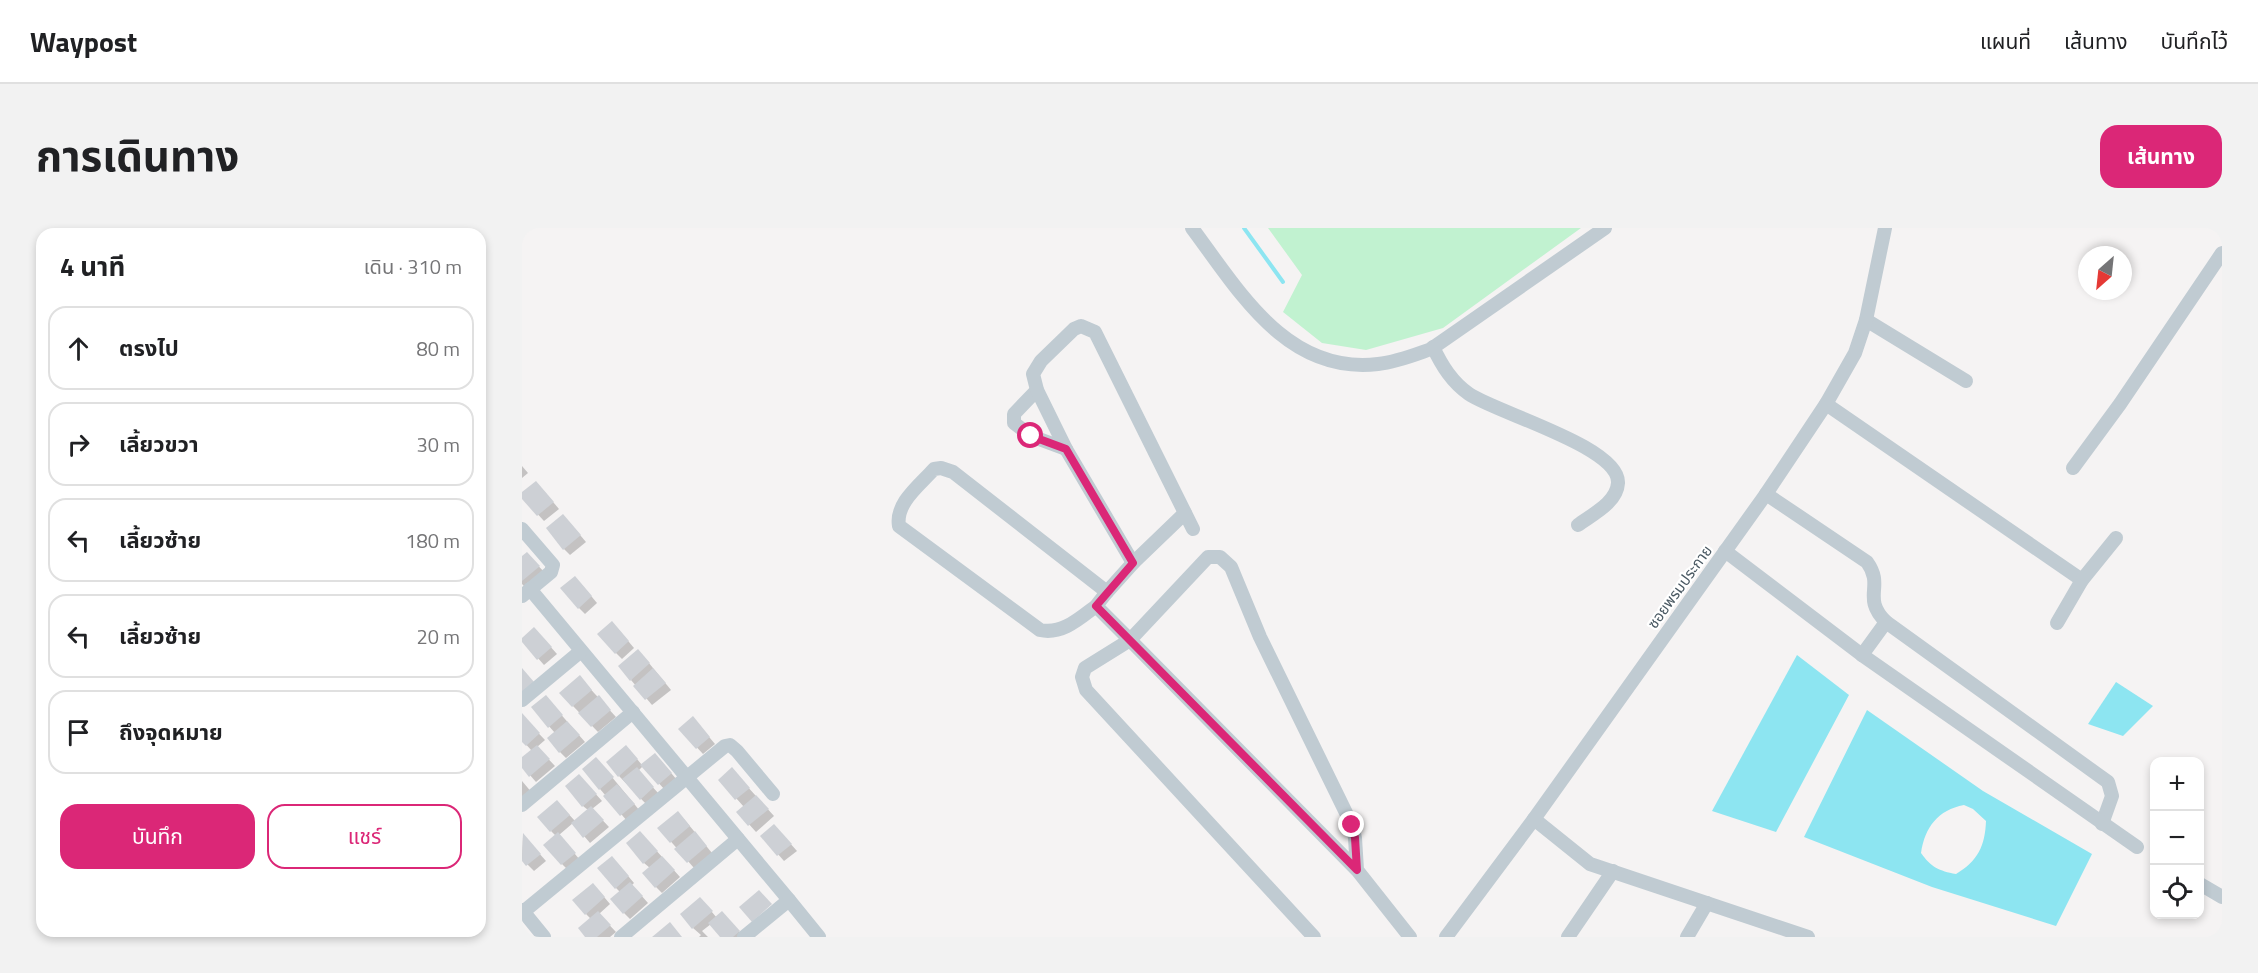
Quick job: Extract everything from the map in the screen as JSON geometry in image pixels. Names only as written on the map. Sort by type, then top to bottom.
[{"type":"street","points":[[1192,228],[1251,308],[1274,331],[1301,349],[1325,360],[1377,365],[1406,358],[1433,347],[1605,228]]},
{"type":"street","name":"ซอยพรมประกาย","points":[[1446,937],[1534,819],[1766,494],[1826,404],[1855,353],[1866,320],[1885,228]]},
{"type":"street","points":[[2073,468],[2120,404],[2222,253]]},
{"type":"street","points":[[1866,320],[1966,381]]},
{"type":"street","points":[[1133,563],[1066,449],[1037,390],[1033,374],[1041,361],[1074,329],[1081,326],[1095,332],[1193,529]]},
{"type":"street","points":[[1433,347],[1442,365],[1455,382],[1468,393],[1484,403],[1576,443],[1601,457],[1612,467],[1618,482],[1614,495],[1605,506],[1578,525]]},
{"type":"street","points":[[1037,390],[1014,414],[1014,423],[1031,436],[1066,449]]},
{"type":"street","points":[[1826,404],[2082,580]]},
{"type":"street","points":[[1107,592],[953,472],[941,468],[934,469],[902,505],[898,513],[899,526],[1040,630],[1056,631],[1075,622],[1096,606],[1133,563],[1185,513]]},
{"type":"street","points":[[1766,494],[1867,562],[1875,580],[1873,596],[1875,609],[1886,622],[2108,782],[2112,796],[2102,824]]},
{"type":"street","points":[[522,529],[553,565],[551,572],[526,593],[581,651],[633,712],[819,937]]},
{"type":"street","points":[[2057,623],[2082,580],[2116,538]]},
{"type":"street","points":[[1725,551],[1862,655],[2137,847]]},
{"type":"street","points":[[1314,937],[1086,690],[1082,677],[1085,668],[1130,640],[1208,557],[1220,557],[1227,561],[1260,637],[1349,818],[1355,838],[1357,870]]},
{"type":"street","points":[[1096,606],[1357,870],[1410,937]]},
{"type":"street","points":[[1862,655],[1886,622]]},
{"type":"street","points":[[522,700],[581,651]]},
{"type":"street","points":[[522,805],[633,712]]},
{"type":"street","points":[[544,937],[523,911],[724,746],[730,746],[773,794]]},
{"type":"street","points":[[1534,819],[1590,864],[1799,936]]},
{"type":"street","points":[[621,937],[738,839]]},
{"type":"street","points":[[1568,937],[1613,871]]},
{"type":"street","points":[[2204,887],[2222,897]]},
{"type":"street","points":[[744,937],[789,900]]},
{"type":"street","points":[[1687,937],[1707,903]]},
{"type":"green space","points":[[1268,228],[1581,228],[1443,328],[1366,350],[1322,343],[1283,312],[1302,275]]},
{"type":"water","points":[[1797,655],[1849,695],[1776,832],[1712,811]]},
{"type":"water","points":[[2116,682],[2153,706],[2123,736],[2088,724]]},
{"type":"water","points":[[1867,710],[1983,791],[2092,854],[2056,926],[1932,887],[1804,837]],"holes":[[[1964,805],[1973,809],[1986,821],[1982,845],[1970,864],[1956,874],[1940,870],[1928,862],[1921,853],[1926,835],[1934,821],[1955,807]]]},
{"type":"building","points":[[536,481],[554,502],[537,516],[522,499],[522,492]]},
{"type":"building","points":[[563,514],[581,535],[563,550],[546,528]]},
{"type":"building","points":[[527,552],[540,566],[522,581],[522,556]]},
{"type":"building","points":[[575,576],[592,596],[578,609],[560,588]]},
{"type":"building","points":[[612,621],[629,641],[615,654],[597,634]]},
{"type":"building","points":[[534,627],[552,647],[537,660],[522,642],[522,638]]},
{"type":"building","points":[[638,649],[650,663],[630,681],[618,666]]},
{"type":"building","points":[[522,668],[534,682],[522,693]]},
{"type":"building","points":[[653,668],[666,683],[645,700],[633,686]]},
{"type":"building","points":[[580,675],[592,690],[572,707],[559,693]]},
{"type":"building","points":[[546,695],[563,715],[548,728],[531,707]]},
{"type":"building","points":[[599,695],[611,710],[591,727],[578,713]]},
{"type":"building","points":[[522,713],[540,733],[526,746],[522,742]]},
{"type":"building","points":[[693,716],[710,737],[696,749],[678,729]]},
{"type":"building","points":[[567,721],[580,735],[559,753],[547,738]]},
{"type":"building","points":[[537,745],[550,759],[529,777],[522,768],[522,757]]},
{"type":"building","points":[[626,745],[638,759],[618,777],[606,762]]},
{"type":"building","points":[[655,753],[672,773],[658,785],[640,765]]},
{"type":"building","points":[[596,757],[614,777],[599,790],[582,769]]},
{"type":"building","points":[[637,767],[654,787],[640,800],[622,779]]},
{"type":"building","points":[[732,767],[750,788],[735,800],[718,780]]},
{"type":"building","points":[[579,774],[597,794],[582,807],[565,786]]},
{"type":"building","points":[[617,784],[635,804],[620,816],[603,796]]},
{"type":"building","points":[[756,795],[769,809],[748,826],[736,812]]},
{"type":"building","points":[[557,800],[570,815],[550,832],[537,817]]},
{"type":"building","points":[[591,806],[604,820],[583,838],[571,823]]},
{"type":"building","points":[[678,811],[690,826],[670,843],[657,828]]},
{"type":"building","points":[[774,824],[792,844],[777,856],[760,836]]},
{"type":"building","points":[[640,831],[658,851],[643,864],[626,843]]},
{"type":"building","points":[[695,831],[707,846],[687,863],[674,849]]},
{"type":"building","points":[[558,832],[576,853],[561,865],[543,845]]},
{"type":"building","points":[[523,833],[541,854],[526,866],[522,861]]},
{"type":"building","points":[[612,856],[629,876],[615,889],[597,868]]},
{"type":"building","points":[[662,856],[675,870],[655,888],[642,873]]},
{"type":"building","points":[[630,882],[643,896],[623,914],[610,899]]},
{"type":"building","points":[[593,883],[605,897],[585,915],[572,900]]},
{"type":"building","points":[[759,890],[772,904],[752,922],[739,907]]},
{"type":"building","points":[[700,897],[713,911],[692,929],[680,914]]},
{"type":"building","points":[[598,911],[611,925],[597,937],[585,937],[578,928]]},
{"type":"building","points":[[722,911],[740,931],[733,937],[720,937],[708,923]]},
{"type":"building","points":[[670,922],[682,937],[652,937]]},
{"type":"waterway","points":[[1244,228],[1283,282]]},
{"type":"route","points":[[1031,436],[1066,449],[1133,563],[1096,606],[1357,870],[1352,825]]}]
